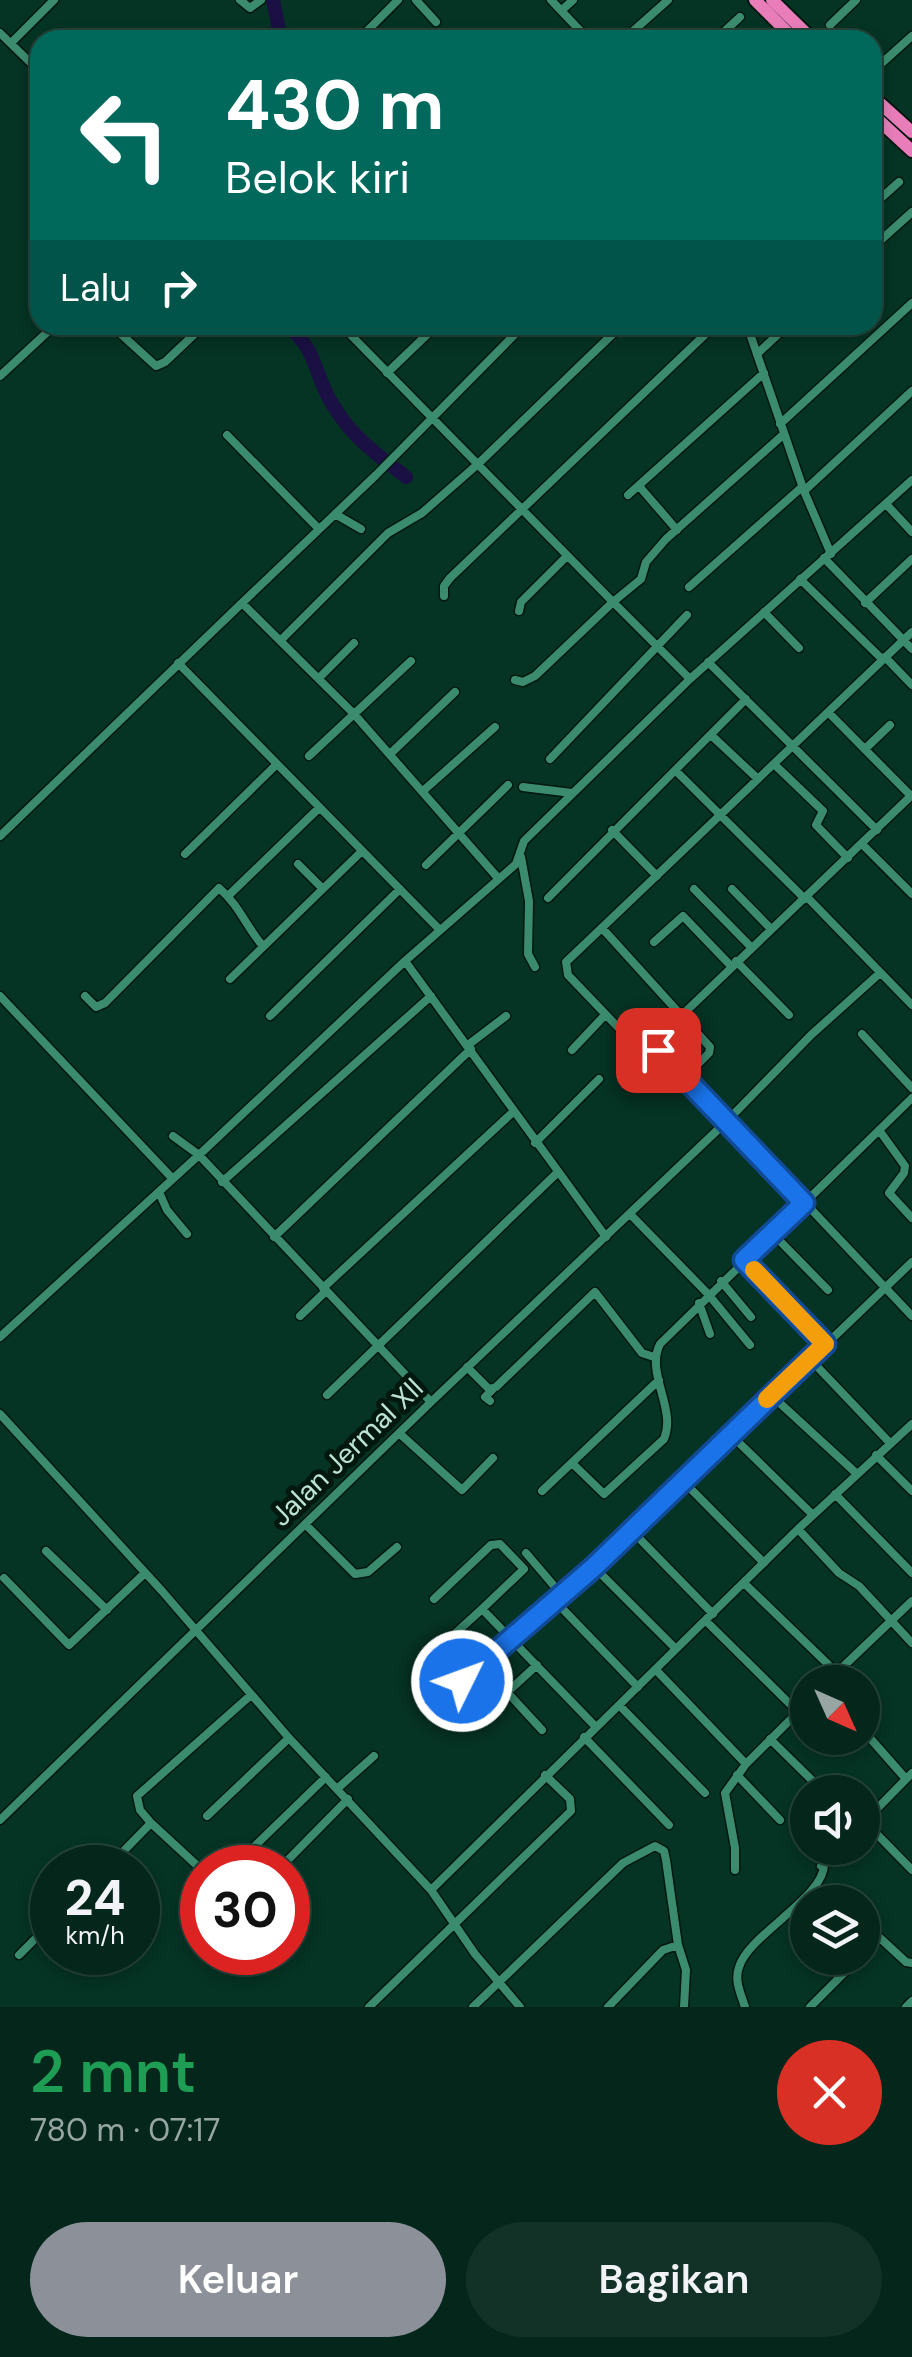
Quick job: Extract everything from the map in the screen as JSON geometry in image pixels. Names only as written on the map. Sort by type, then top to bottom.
[{"type":"highway","points":[[755,0],[786,30]]},
{"type":"highway","points":[[772,0],[803,30]]},
{"type":"highway","points":[[882,105],[912,132]]},
{"type":"highway","points":[[882,123],[912,151]]},
{"type":"street","points":[[10,43],[54,0]]},
{"type":"street","points":[[240,0],[250,8],[261,0]]},
{"type":"street","points":[[368,30],[397,0]]},
{"type":"street","points":[[416,0],[436,22]]},
{"type":"street","points":[[551,0],[579,29]]},
{"type":"street","points":[[562,10],[573,0]]},
{"type":"street","points":[[634,30],[668,0]]},
{"type":"street","points":[[830,25],[856,0]]},
{"type":"street","points":[[725,30],[740,16]]},
{"type":"street","points":[[371,27],[374,30]]},
{"type":"street","points":[[0,33],[30,62]]},
{"type":"street","points":[[883,62],[912,36]]},
{"type":"street","points":[[882,197],[899,182]]},
{"type":"street","points":[[882,239],[912,212]]},
{"type":"street","points":[[882,330],[912,303]]},
{"type":"street","points":[[0,376],[45,335]]},
{"type":"street","points":[[122,335],[156,366],[193,335]]},
{"type":"street","points":[[351,335],[690,679]]},
{"type":"street","points":[[387,372],[426,335]]},
{"type":"street","points":[[0,836],[376,474],[514,335]]},
{"type":"street","points":[[281,640],[380,540],[422,512],[478,464],[612,335]]},
{"type":"street","points":[[444,596],[446,582],[705,335]]},
{"type":"street","points":[[750,335],[828,556],[866,603],[912,649]]},
{"type":"street","points":[[756,354],[777,335]]},
{"type":"street","points":[[780,424],[877,335]]},
{"type":"street","points":[[628,494],[764,373]]},
{"type":"street","points":[[689,587],[912,391]]},
{"type":"street","points":[[515,680],[530,680],[638,582],[646,562],[677,530],[784,434]]},
{"type":"street","points":[[228,435],[318,528]]},
{"type":"street","points":[[0,1337],[405,961],[516,864],[524,841],[572,793],[708,662],[912,480]]},
{"type":"street","points":[[638,486],[677,530]]},
{"type":"street","points":[[886,504],[912,532]]},
{"type":"street","points":[[334,514],[362,529]]},
{"type":"street","points":[[519,611],[521,602],[568,556]]},
{"type":"street","points":[[866,603],[912,559]]},
{"type":"street","points":[[800,578],[912,685]]},
{"type":"street","points":[[242,603],[354,714],[498,878]]},
{"type":"street","points":[[764,612],[799,648]]},
{"type":"street","points":[[550,759],[687,616]]},
{"type":"street","points":[[828,712],[912,796],[657,1039],[647,1038],[634,1044],[564,968],[566,962],[721,816],[758,779],[884,658],[912,632]]},
{"type":"street","points":[[319,678],[354,643]]},
{"type":"street","points":[[309,756],[411,661]]},
{"type":"street","points":[[708,662],[877,830]]},
{"type":"street","points":[[178,663],[440,930]]},
{"type":"street","points":[[390,754],[455,692]]},
{"type":"street","points":[[548,898],[746,699]]},
{"type":"street","points":[[865,750],[890,725]]},
{"type":"street","points":[[423,791],[494,727]]},
{"type":"street","points":[[711,735],[758,779]]},
{"type":"street","points":[[185,854],[277,764]]},
{"type":"street","points":[[774,764],[822,812],[816,826],[848,858]]},
{"type":"street","points":[[676,771],[912,1005]]},
{"type":"street","points":[[426,865],[508,786]]},
{"type":"street","points":[[523,787],[572,793]]},
{"type":"street","points":[[228,896],[319,808]]},
{"type":"street","points":[[612,830],[657,876]]},
{"type":"street","points":[[862,844],[912,894]]},
{"type":"street","points":[[230,979],[362,851]]},
{"type":"street","points":[[520,853],[529,901],[528,954],[535,967]]},
{"type":"street","points":[[298,864],[324,889]]},
{"type":"street","points":[[85,996],[94,1006],[101,1006],[219,888],[263,946]]},
{"type":"street","points":[[270,1016],[400,888]]},
{"type":"street","points":[[694,889],[751,947]]},
{"type":"street","points":[[732,889],[772,929]]},
{"type":"street","points":[[654,942],[683,916],[789,1015]]},
{"type":"street","points":[[602,928],[711,1050],[686,1076]]},
{"type":"street","points":[[405,961],[606,1237]]},
{"type":"street","name":"Jalan Jermal XII","points":[[0,1820],[430,1402],[728,1120],[810,1035],[880,973]]},
{"type":"street","points":[[0,996],[172,1178]]},
{"type":"street","points":[[222,1182],[431,996]]},
{"type":"street","points":[[572,1050],[606,1015]]},
{"type":"street","points":[[274,1237],[469,1047],[506,1016]]},
{"type":"street","points":[[862,1034],[912,1088]]},
{"type":"street","points":[[657,1039],[658,1050],[912,1316]]},
{"type":"street","points":[[535,1144],[599,1078]]},
{"type":"street","points":[[572,1464],[600,1492],[610,1492],[667,1434],[654,1358],[660,1344],[912,1098]]},
{"type":"street","points":[[300,1316],[514,1111]]},
{"type":"street","points":[[879,1130],[904,1166],[904,1173],[889,1192],[912,1218]]},
{"type":"street","points":[[173,1136],[199,1155],[430,1402]]},
{"type":"street","points":[[327,1395],[557,1173]]},
{"type":"street","points":[[158,1192],[187,1234]]},
{"type":"street","points":[[630,1214],[708,1294],[750,1345]]},
{"type":"street","points":[[772,1234],[828,1290]]},
{"type":"street","points":[[744,1260],[825,1344]]},
{"type":"street","points":[[462,1681],[594,1567],[912,1262]]},
{"type":"street","points":[[722,1281],[751,1317]]},
{"type":"street","points":[[490,1401],[485,1397],[595,1292],[642,1354],[654,1358]]},
{"type":"street","points":[[699,1303],[710,1334]]},
{"type":"street","points":[[809,1358],[890,1443]]},
{"type":"street","points":[[467,1367],[493,1389]]},
{"type":"street","points":[[542,1491],[659,1380]]},
{"type":"street","points":[[772,1395],[856,1473]]},
{"type":"street","points":[[0,1414],[289,1738],[431,1890],[520,2007]]},
{"type":"street","points":[[431,1890],[812,1515],[912,1424]]},
{"type":"street","points":[[398,1433],[460,1489],[494,1458]]},
{"type":"street","points":[[730,1434],[812,1515]]},
{"type":"street","points":[[876,1455],[912,1490]]},
{"type":"street","points":[[683,1480],[764,1563]]},
{"type":"street","points":[[835,1494],[912,1573]]},
{"type":"street","points":[[305,1524],[355,1574],[368,1572],[397,1547]]},
{"type":"street","points":[[798,1529],[838,1573],[860,1586],[912,1643]]},
{"type":"street","points":[[632,1530],[790,1703]]},
{"type":"street","points":[[434,1599],[492,1544],[498,1542],[524,1568],[437,1650]]},
{"type":"street","points":[[46,1551],[107,1610]]},
{"type":"street","points":[[526,1553],[558,1598],[638,1687]]},
{"type":"street","points":[[594,1567],[676,1649]]},
{"type":"street","points":[[4,1578],[67,1644],[145,1573]]},
{"type":"street","points":[[744,1583],[829,1665]]},
{"type":"street","points":[[845,1665],[912,1601]]},
{"type":"street","points":[[482,1609],[595,1726]]},
{"type":"street","points":[[481,1664],[542,1730]]},
{"type":"street","points":[[490,1708],[537,1665]]},
{"type":"street","points":[[656,1671],[746,1764]]},
{"type":"street","points":[[180,1849],[140,1810],[136,1800],[251,1695]]},
{"type":"street","points":[[619,1704],[705,1793]]},
{"type":"street","points":[[734,1870],[734,1840],[725,1797],[746,1764],[790,1720]]},
{"type":"street","points":[[584,1737],[669,1825]]},
{"type":"street","points":[[207,1816],[289,1738]]},
{"type":"street","points":[[770,1739],[807,1775]]},
{"type":"street","points":[[880,1747],[909,1776],[880,1806]]},
{"type":"street","points":[[338,1788],[374,1756]]},
{"type":"street","points":[[369,2007],[571,1811],[570,1799],[545,1774]]},
{"type":"street","points":[[737,1775],[780,1820]]},
{"type":"street","points":[[256,1845],[326,1777]]},
{"type":"street","points":[[303,1845],[348,1800]]},
{"type":"street","points":[[129,1845],[151,1822]]},
{"type":"street","points":[[880,1838],[912,1870]]},
{"type":"street","points":[[473,2007],[623,1863],[641,1850],[655,1846],[664,1852],[678,1945],[686,1970],[684,2007]]},
{"type":"street","points":[[745,2007],[737,1984],[739,1967],[758,1941],[801,1902],[824,1872],[822,1865]]},
{"type":"street","points":[[880,1938],[912,1963]]},
{"type":"street","points":[[19,1956],[30,1945]]},
{"type":"street","points":[[608,2007],[663,1950],[678,1945]]},
{"type":"street","points":[[810,2007],[842,1975]]},
{"type":"street","points":[[906,2007],[912,2001]]},
{"type":"waterway","points":[[273,0],[279,30]]},
{"type":"waterway","points":[[297,335],[346,424],[406,477]]},
{"type":"slow traffic","points":[[754,1270],[825,1344],[767,1399]]},
{"type":"route","points":[[462,1681],[594,1567],[825,1344],[744,1260],[804,1203],[658,1050]]}]
